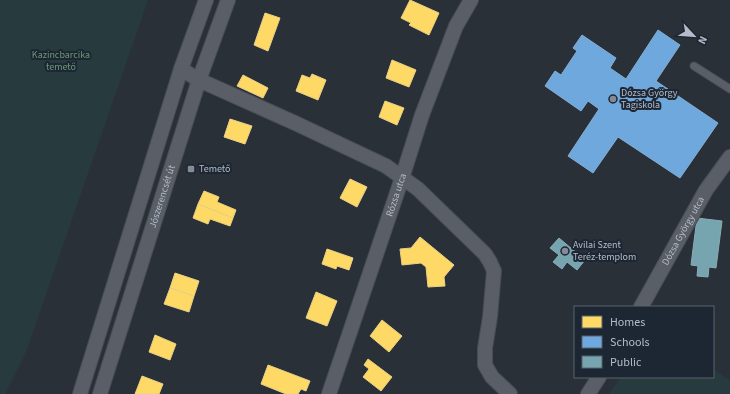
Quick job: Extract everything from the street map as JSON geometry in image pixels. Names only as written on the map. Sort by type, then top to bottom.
[{"type":"street","name":"Jószerencsét út","points":[[80,394],[181,69],[206,0]]},
{"type":"street","name":"Jószerencsét út","points":[[100,394],[199,80],[228,0]]},
{"type":"street","name":"Rózsa utca","points":[[328,394],[422,115],[453,32],[471,0]]},
{"type":"street","points":[[181,69],[199,80],[386,166],[418,189],[485,254],[494,271],[490,317],[485,348],[485,365],[492,377],[510,394]]},
{"type":"street","name":"Dózsa György utca","points":[[642,306],[706,190],[728,166]]},
{"type":"street","points":[[588,394],[599,378]]},
{"type":"lane","points":[[694,66],[730,89]]},
{"type":"green space","name":"Kazincbarcika temető","points":[[0,0],[148,0],[26,352],[5,394],[0,394]]},
{"type":"green space","points":[[714,370],[730,380],[730,394],[609,394],[620,378],[714,378]]},
{"type":"building: Homes","points":[[410,0],[439,13],[429,35],[409,25],[411,23],[401,18]]},
{"type":"building: Homes","points":[[265,13],[280,18],[268,51],[254,45]]},
{"type":"building: Homes","points":[[392,60],[416,70],[409,87],[386,78]]},
{"type":"building: Homes","points":[[312,74],[326,80],[318,100],[296,91],[302,75],[310,78]]},
{"type":"building: Homes","points":[[243,75],[268,88],[263,98],[237,86]]},
{"type":"building: Homes","points":[[385,101],[404,108],[397,125],[379,117]]},
{"type":"building: Homes","points":[[230,119],[252,126],[245,144],[224,137]]},
{"type":"building: Homes","points":[[350,179],[367,187],[357,207],[340,198]]},
{"type":"building: Homes","points":[[204,191],[219,197],[217,202],[236,210],[233,218],[198,204]]},
{"type":"building: Homes","points":[[198,204],[233,218],[230,226],[210,219],[208,224],[193,218]]},
{"type":"building: Homes","points":[[420,237],[454,265],[444,277],[445,286],[428,287],[426,267],[421,263],[402,265],[400,249],[411,248]]},
{"type":"building: Homes","points":[[327,249],[353,258],[349,270],[337,266],[336,269],[322,264]]},
{"type":"building: Homes","points":[[175,273],[199,281],[194,296],[170,288]]},
{"type":"building: Homes","points":[[170,288],[194,296],[189,312],[164,304]]},
{"type":"building: Homes","points":[[316,292],[337,301],[327,326],[306,318]]},
{"type":"building: Homes","points":[[382,320],[402,336],[389,352],[370,336]]},
{"type":"building: Homes","points":[[155,335],[176,344],[170,360],[149,352]]},
{"type":"building: Homes","points":[[368,359],[392,377],[381,391],[363,377],[369,369],[364,365]]},
{"type":"building: Homes","points":[[268,365],[310,381],[306,391],[301,389],[298,394],[286,394],[261,384]]},
{"type":"building: Homes","points":[[142,376],[163,384],[159,394],[135,394]]},
{"type":"building: Schools","name":"Dózsa György Tagiskola","points":[[658,30],[680,45],[656,81],[718,123],[680,178],[618,137],[593,173],[568,156],[599,109],[588,101],[581,111],[545,86],[555,71],[561,75],[577,51],[573,48],[582,35],[616,58],[610,68],[626,79]]},
{"type":"building: Public","points":[[697,218],[722,221],[716,268],[709,267],[708,277],[697,276],[698,266],[691,265]]},
{"type":"building: Public","name":"Avilai Szent Teréz-templom","points":[[559,238],[585,260],[577,270],[567,262],[562,269],[553,262],[559,255],[550,248]]},
{"type":"place","name":"Dózsa György Tagiskola","points":[[613,99]]},
{"type":"place","name":"Temető","points":[[191,169]]},
{"type":"place","name":"Avilai Szent Teréz-templom","points":[[565,251]]}]
